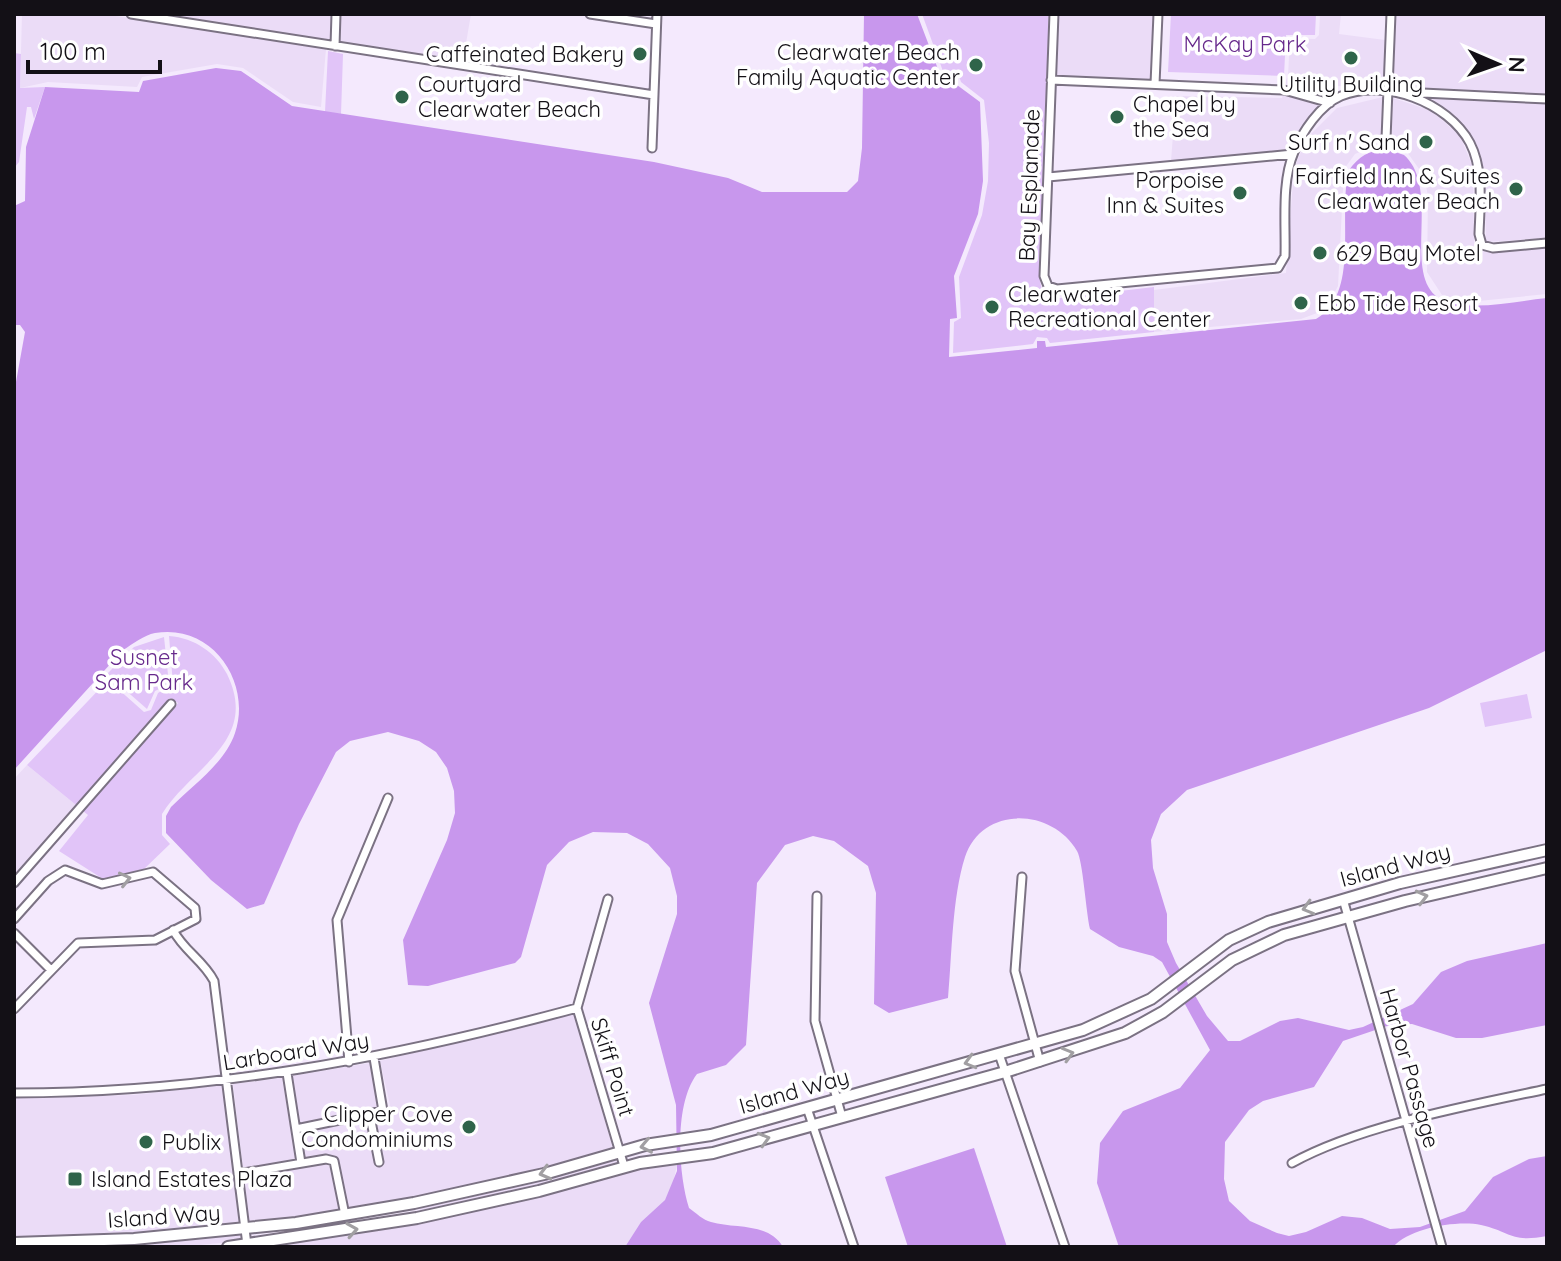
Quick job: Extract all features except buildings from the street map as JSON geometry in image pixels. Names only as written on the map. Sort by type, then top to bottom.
[{"type":"street","points":[[131,14],[654,95]]},
{"type":"street","points":[[335,46],[336,14]]},
{"type":"street","points":[[590,14],[656,24]]},
{"type":"street","points":[[652,148],[657,14]]},
{"type":"street","name":"Bay Esplanade","points":[[1054,14],[1044,276],[1048,286],[1057,289],[1273,269],[1281,265],[1285,256],[1293,154],[1310,125],[1330,103]]},
{"type":"street","points":[[1155,84],[1158,14]]},
{"type":"street","points":[[1386,139],[1391,14]]},
{"type":"street","points":[[1051,80],[1284,90],[1330,103],[1353,93],[1388,92],[1547,99]]},
{"type":"street","points":[[1388,92],[1435,107],[1464,134],[1478,166],[1479,234],[1482,245],[1493,248],[1547,243]]},
{"type":"street","points":[[1048,177],[1293,154]]},
{"type":"street","points":[[14,883],[171,704]]},
{"type":"street","points":[[349,1062],[337,920],[388,798]]},
{"type":"street","name":"Island Way","points":[[14,1243],[134,1239],[245,1229],[345,1215],[414,1203],[544,1174],[620,1152],[688,1140],[1034,1044],[1121,1015],[1249,930],[1343,899],[1547,850]]},
{"type":"street","name":"Island Way","points":[[228,1247],[417,1218],[539,1191],[624,1166],[688,1159],[1040,1062],[1125,1033],[1181,1000],[1252,949],[1347,916],[1547,868]]},
{"type":"street","points":[[14,919],[48,881],[65,870],[102,884],[153,872],[195,908],[196,919],[155,940],[78,943],[14,1009]]},
{"type":"street","points":[[1022,877],[1015,971],[1040,1062]]},
{"type":"street","points":[[817,896],[815,1021],[842,1117]]},
{"type":"street","name":"Skiff Point","points":[[608,899],[577,1008],[624,1166]]},
{"type":"street","name":"Harbor Passage","points":[[1343,899],[1442,1247]]},
{"type":"street","points":[[173,930],[182,947],[196,955],[214,981],[247,1245]]},
{"type":"street","points":[[14,933],[51,970]]},
{"type":"street","name":"Larboard Way","points":[[14,1093],[134,1090],[287,1073],[374,1058],[577,1008]]},
{"type":"street","points":[[999,1054],[1065,1247]]},
{"type":"street","points":[[296,1129],[383,1111],[385,1106],[374,1058]]},
{"type":"street","points":[[287,1073],[301,1163]]},
{"type":"street","points":[[1292,1163],[1314,1151],[1406,1123],[1547,1089]]},
{"type":"street","points":[[807,1108],[854,1247]]},
{"type":"street","points":[[370,1116],[379,1162]]},
{"type":"street","points":[[238,1174],[301,1163],[334,1161],[345,1215]]},
{"type":"street","points":[[414,1203],[417,1218]]},
{"type":"shaded area","points":[[22,14],[103,14],[326,49],[321,107],[293,102],[243,68],[217,64],[142,77],[137,87],[48,82],[20,88]]},
{"type":"shaded area","points":[[156,14],[331,14],[330,41]]},
{"type":"shaded area","points":[[341,14],[471,14],[463,61],[340,42]]},
{"type":"shaded area","points":[[864,14],[917,14],[941,77],[956,79],[957,85],[980,102],[983,181],[978,214],[954,276],[957,318],[950,319],[949,357],[1037,348],[1037,341],[1045,341],[1046,347],[1316,319],[1330,307],[1343,272],[1349,170],[1367,154],[1380,150],[1404,155],[1416,172],[1421,192],[1422,262],[1426,282],[1436,296],[1455,304],[1478,306],[1547,298],[1547,650],[1429,708],[1187,790],[1161,814],[1151,840],[1153,868],[1167,914],[1167,942],[1207,1016],[1228,1041],[1240,1041],[1280,1021],[1298,1018],[1349,1030],[1363,1027],[1413,1004],[1441,972],[1467,961],[1547,943],[1547,1025],[1482,1038],[1456,1038],[1412,1024],[1390,1025],[1343,1041],[1314,1087],[1263,1101],[1249,1110],[1225,1142],[1224,1179],[1229,1201],[1250,1221],[1289,1236],[1342,1216],[1362,1218],[1390,1229],[1420,1227],[1465,1211],[1493,1177],[1529,1159],[1547,1156],[1547,1236],[1525,1238],[1481,1225],[1460,1224],[1422,1230],[1393,1247],[1119,1247],[1097,1183],[1100,1143],[1123,1111],[1180,1088],[1210,1050],[1162,962],[1153,956],[1119,947],[1090,929],[1079,857],[1066,837],[1051,826],[1018,818],[986,828],[974,840],[965,857],[955,908],[948,998],[889,1013],[874,1004],[876,893],[868,866],[834,841],[813,836],[785,845],[757,883],[746,1045],[726,1065],[697,1074],[684,1103],[680,1139],[682,1177],[689,1208],[711,1222],[760,1230],[777,1239],[783,1247],[625,1247],[641,1222],[665,1200],[677,1171],[676,1105],[649,1003],[677,914],[677,896],[670,868],[648,844],[627,833],[593,832],[569,842],[547,865],[521,957],[515,963],[428,986],[408,985],[403,940],[447,840],[455,813],[454,791],[447,768],[436,752],[419,741],[388,732],[350,741],[336,752],[299,824],[264,904],[247,909],[211,880],[166,833],[166,816],[171,807],[224,754],[235,733],[239,714],[238,695],[223,660],[194,637],[176,632],[155,633],[123,650],[14,770],[14,393],[25,332],[20,325],[14,325],[14,206],[25,201],[26,147],[45,87],[139,92],[143,81],[216,68],[241,71],[292,106],[654,162],[728,178],[762,192],[847,192],[858,181],[862,148]]},
{"type":"shaded area","points":[[1059,14],[1153,14],[1150,79],[1057,76]]},
{"type":"shaded area","points":[[1320,14],[1341,14],[1339,34],[1385,40],[1383,87],[1284,85],[1288,76],[1290,38],[1315,39],[1319,35]]},
{"type":"shaded area","points":[[1396,14],[1547,14],[1547,94],[1393,87]]},
{"type":"shaded area","points":[[1283,94],[1345,95],[1318,110],[1306,122],[1289,150],[1171,161],[1176,96],[1282,98]]},
{"type":"shaded area","points":[[1383,97],[1382,143],[1391,143],[1393,98],[1432,111],[1460,136],[1473,167],[1474,242],[1486,252],[1547,247],[1547,294],[1469,302],[1442,295],[1427,272],[1428,196],[1424,176],[1407,152],[1392,146],[1375,146],[1355,154],[1344,169],[1338,286],[1325,310],[1301,319],[1154,332],[1154,290],[1286,273],[1294,169],[1306,139],[1337,108]]},
{"type":"shaded area","points":[[1423,98],[1547,103],[1547,238],[1486,242],[1485,189],[1477,145],[1455,116]]},
{"type":"shaded area","points":[[27,765],[76,805],[14,875],[14,779]]},
{"type":"shaded area","points":[[574,1014],[613,1149],[543,1170],[349,1210],[338,1159],[327,1154],[305,1158],[302,1132],[366,1121],[375,1167],[384,1166],[376,1119],[386,1114],[390,1105],[380,1061]]},
{"type":"shaded area","points":[[370,1063],[379,1108],[300,1123],[292,1076]]},
{"type":"shaded area","points":[[282,1078],[296,1160],[243,1169],[233,1084]]},
{"type":"shaded area","points":[[223,1085],[239,1225],[133,1234],[14,1238],[14,1098],[134,1095]]},
{"type":"shaded area","points":[[974,1148],[1007,1247],[908,1247],[885,1177]]},
{"type":"shaded area","points":[[616,1158],[618,1163],[538,1186],[421,1213],[419,1206]]},
{"type":"shaded area","points":[[325,1163],[332,1169],[339,1211],[249,1224],[244,1178]]},
{"type":"shaded area","points":[[677,1164],[673,1184],[665,1200],[641,1222],[625,1247],[268,1247],[422,1222],[541,1195],[625,1171]]},
{"type":"shaded area","points":[[240,1234],[241,1241],[179,1247],[16,1247],[134,1244]]},
{"type":"green space","points":[[922,14],[1049,14],[1039,276],[1044,300],[1154,287],[1154,332],[1050,343],[1047,338],[1037,337],[1033,344],[953,353],[954,322],[961,318],[959,277],[982,215],[988,181],[989,143],[984,100],[961,82],[959,76],[944,74]]},
{"type":"green space","name":"McKay Park","points":[[1171,14],[1316,14],[1315,35],[1286,35],[1284,76],[1168,72]]},
{"type":"green space","points":[[328,51],[343,54],[341,114],[325,112]]},
{"type":"green space","points":[[14,53],[21,54],[20,88],[45,87],[34,119],[31,107],[27,107],[19,162],[14,168]]},
{"type":"green space","points":[[169,636],[196,643],[217,659],[227,674],[235,698],[235,718],[229,736],[218,752],[174,797],[162,814],[162,835],[170,844],[144,869],[103,879],[59,851],[88,815],[83,811],[178,703],[170,698],[76,805],[27,765],[108,680],[144,712],[151,710],[158,693],[173,684]]},
{"type":"green space","name":"Susnet Sam Park","points":[[164,637],[169,684],[155,691],[147,709],[107,674],[134,647]]},
{"type":"green space","points":[[1527,694],[1532,718],[1485,727],[1480,703]]},
{"type":"place","name":"Caffeinated Bakery","points":[[640,54]]},
{"type":"place","name":"Utility Building","points":[[1351,58]]},
{"type":"place","name":"Clearwater Beach Family Aquatic Center","points":[[976,65]]},
{"type":"place","name":"Courtyard Clearwater Beach","points":[[402,97]]},
{"type":"place","name":"Chapel by the Sea","points":[[1117,117]]},
{"type":"place","name":"Surf n' Sand","points":[[1426,142]]},
{"type":"place","name":"Fairfield Inn & Suites Clearwater Beach","points":[[1516,189]]},
{"type":"place","name":"Porpoise Inn & Suites","points":[[1240,193]]},
{"type":"place","name":"629 Bay Motel","points":[[1320,253]]},
{"type":"place","name":"Ebb Tide Resort","points":[[1301,303]]},
{"type":"place","name":"Clearwater Recreational Center","points":[[992,307]]},
{"type":"place","name":"Clipper Cove Condominiums","points":[[469,1127]]},
{"type":"place","name":"Publix","points":[[146,1142]]},
{"type":"place","name":"Island Estates Plaza","points":[[75,1179]]}]
